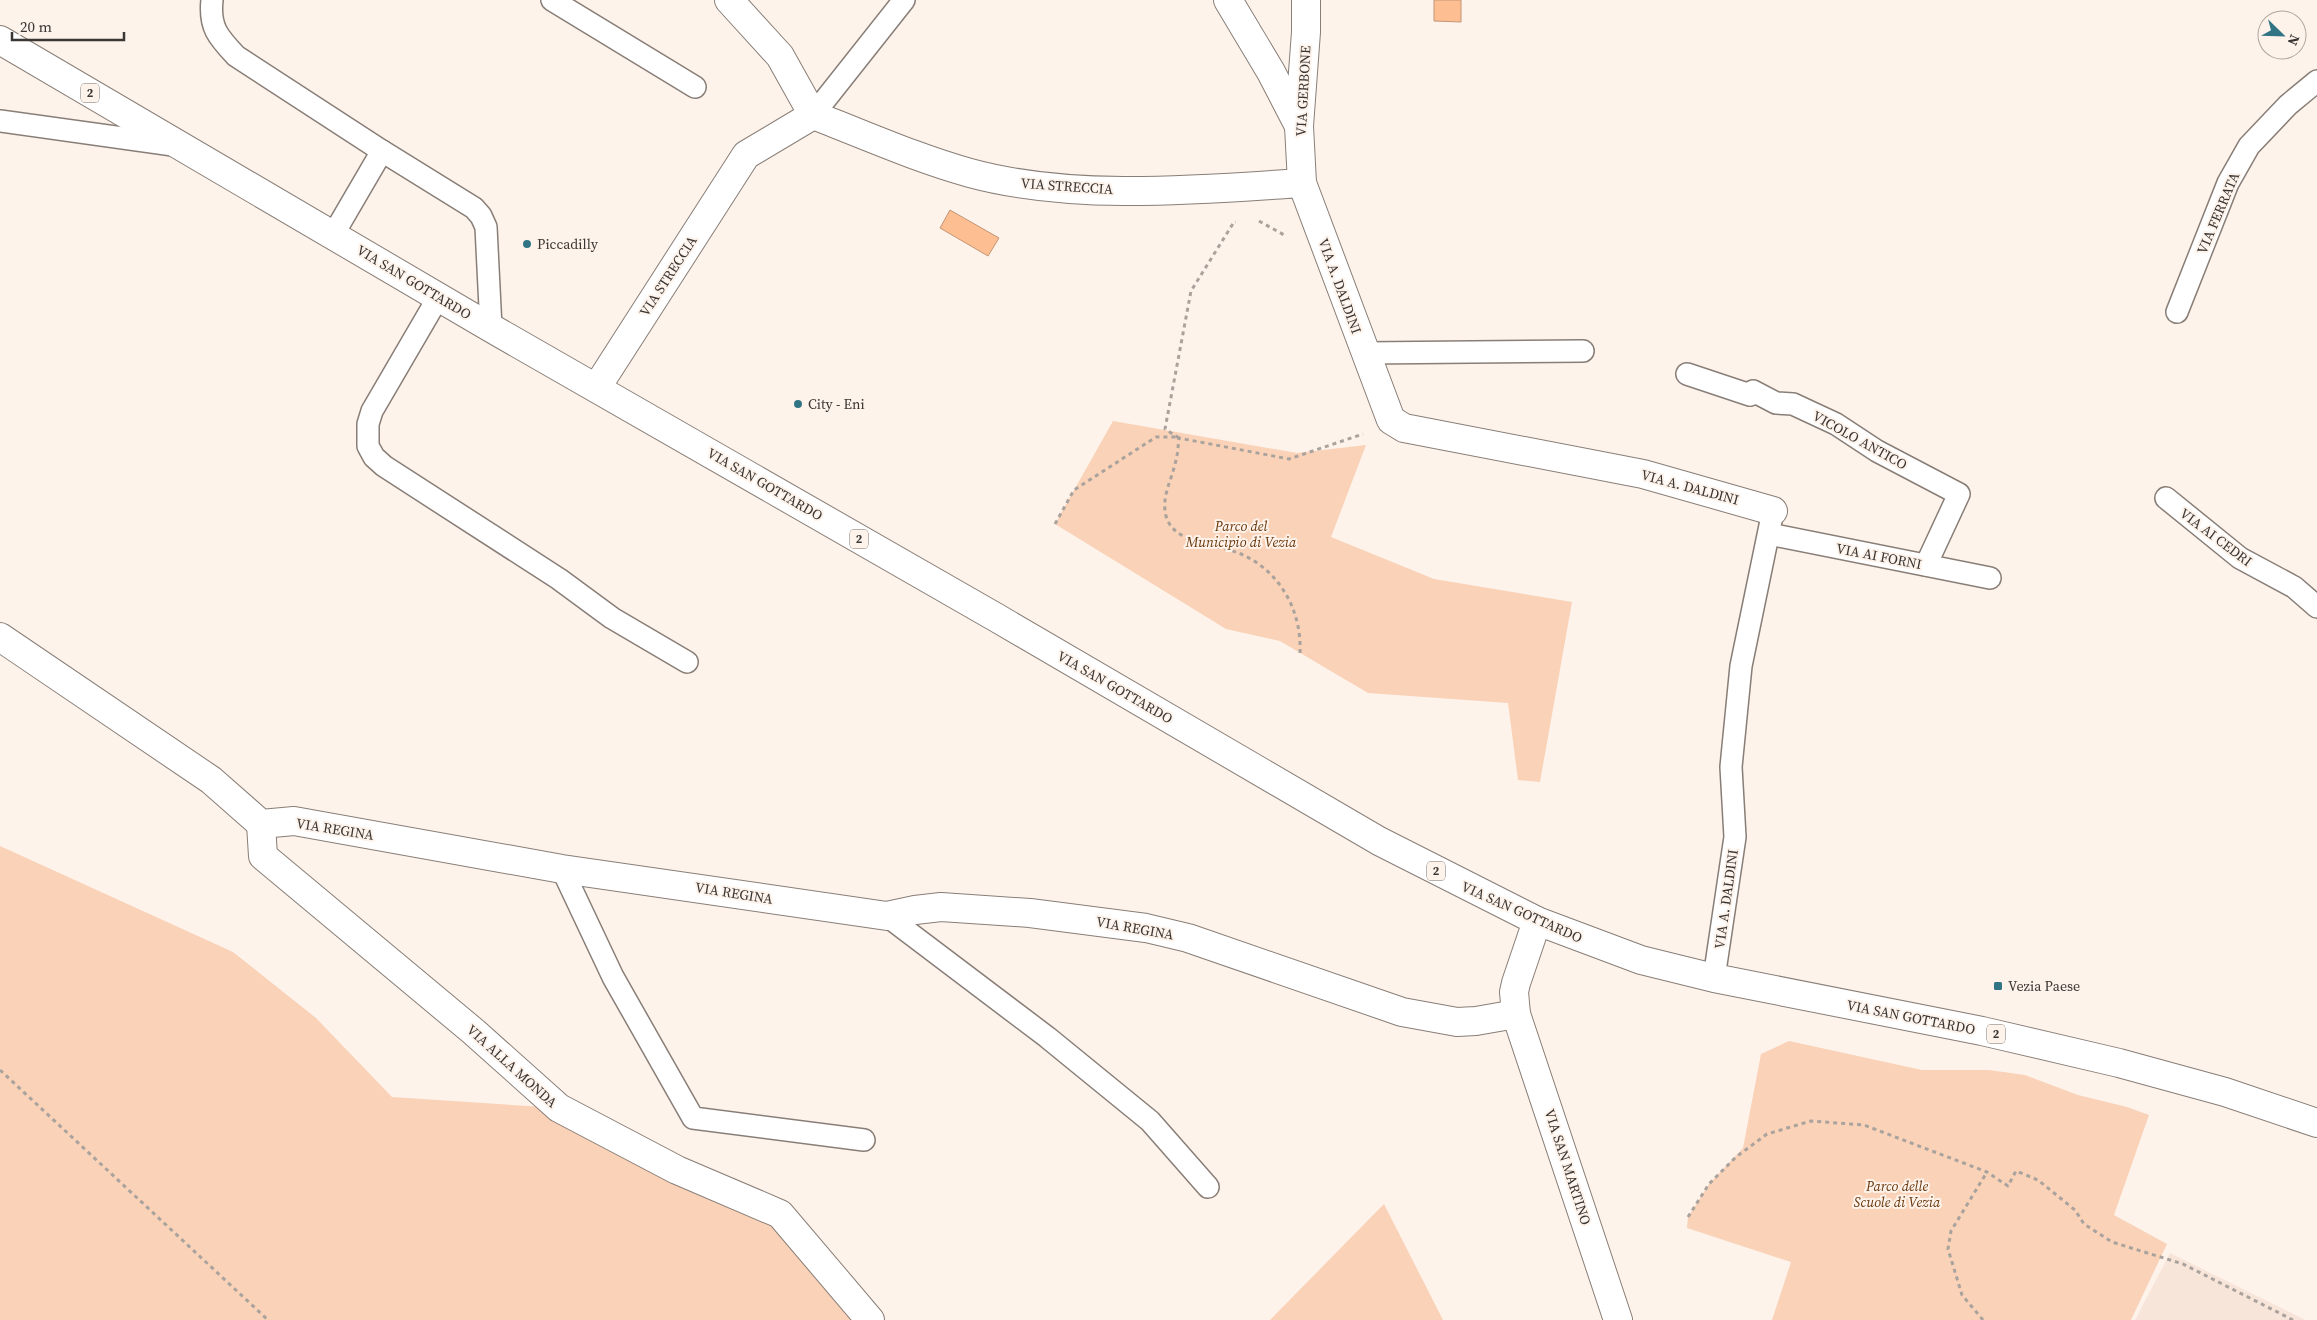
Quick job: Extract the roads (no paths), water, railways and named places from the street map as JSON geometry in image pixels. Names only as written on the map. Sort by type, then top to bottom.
[{"type":"street","points":[[730,0],[780,56],[813,115]]},
{"type":"street","points":[[1228,0],[1271,72],[1299,126]]},
{"type":"street","name":"VIA GERBONE","points":[[1302,183],[1299,126],[1306,32],[1306,0]]},
{"type":"street","name":"VIA SAN GOTTARDO","points":[[0,40],[491,328],[597,387],[1379,841],[1537,921],[1642,960],[1714,978],[1982,1031],[2119,1063],[2225,1092],[2317,1123]]},
{"type":"street","name":"VIA STRECCIA","points":[[597,387],[746,155],[813,115],[927,159],[971,173],[1022,184],[1060,189],[1189,191],[1302,183]]},
{"type":"street","name":"VIA A. DALDINI","points":[[1302,183],[1392,420],[1404,428],[1643,474],[1771,522]]},
{"type":"street","points":[[0,637],[212,780],[261,824]]},
{"type":"street","name":"VIA REGINA","points":[[261,824],[294,821],[562,869],[887,916],[941,907],[1030,912],[1146,928],[1188,938],[1402,1012],[1457,1022],[1476,1021],[1516,1014]]},
{"type":"street","name":"VIA ALLA MONDA","points":[[261,824],[263,856],[474,1032],[559,1108],[677,1170],[780,1214],[870,1320]]},
{"type":"street","name":"VIA SAN MARTINO","points":[[1537,921],[1516,983],[1514,992],[1516,1014],[1618,1320]]},
{"type":"lane","points":[[212,0],[210,17],[218,36],[236,56],[474,208],[481,216],[486,227],[491,328]]},
{"type":"lane","points":[[552,0],[695,87]]},
{"type":"lane","points":[[813,115],[904,0]]},
{"type":"lane","name":"VIA FERRATA","points":[[2177,312],[2228,182],[2249,146],[2288,105],[2317,81]]},
{"type":"lane","points":[[0,121],[180,146]]},
{"type":"lane","points":[[333,235],[382,151]]},
{"type":"lane","points":[[438,296],[372,411],[367,435],[368,446],[374,457],[384,466],[559,579],[612,618],[687,662]]},
{"type":"lane","points":[[1365,353],[1583,351]]},
{"type":"lane","name":"VICOLO ANTICO","points":[[1688,374],[1750,395],[1753,392],[1776,403],[1794,404],[1836,424],[1877,451],[1959,494],[1926,565]]},
{"type":"lane","name":"VIA AI CEDRI","points":[[2166,498],[2240,558],[2287,583],[2317,607]]},
{"type":"lane","name":"VIA AI FORNI","points":[[1771,522],[1926,565],[1990,578]]},
{"type":"lane","name":"VIA A. DALDINI","points":[[1714,978],[1735,837],[1731,767],[1741,666],[1771,522]]},
{"type":"lane","points":[[562,869],[612,977],[693,1118],[864,1140]]},
{"type":"lane","points":[[887,916],[1047,1037],[1150,1121],[1208,1187]]},
{"type":"place","name":"Piccadilly","points":[[527,244]]},
{"type":"place","name":"City - Eni","points":[[798,404]]},
{"type":"place","name":"Vezia Paese","points":[[1998,986]]},
{"type":"park label","name":"Parco del Municipio di Vezia","points":[[1241,534]]},
{"type":"park label","name":"Parco delle Scuole di Vezia","points":[[1897,1194]]}]
